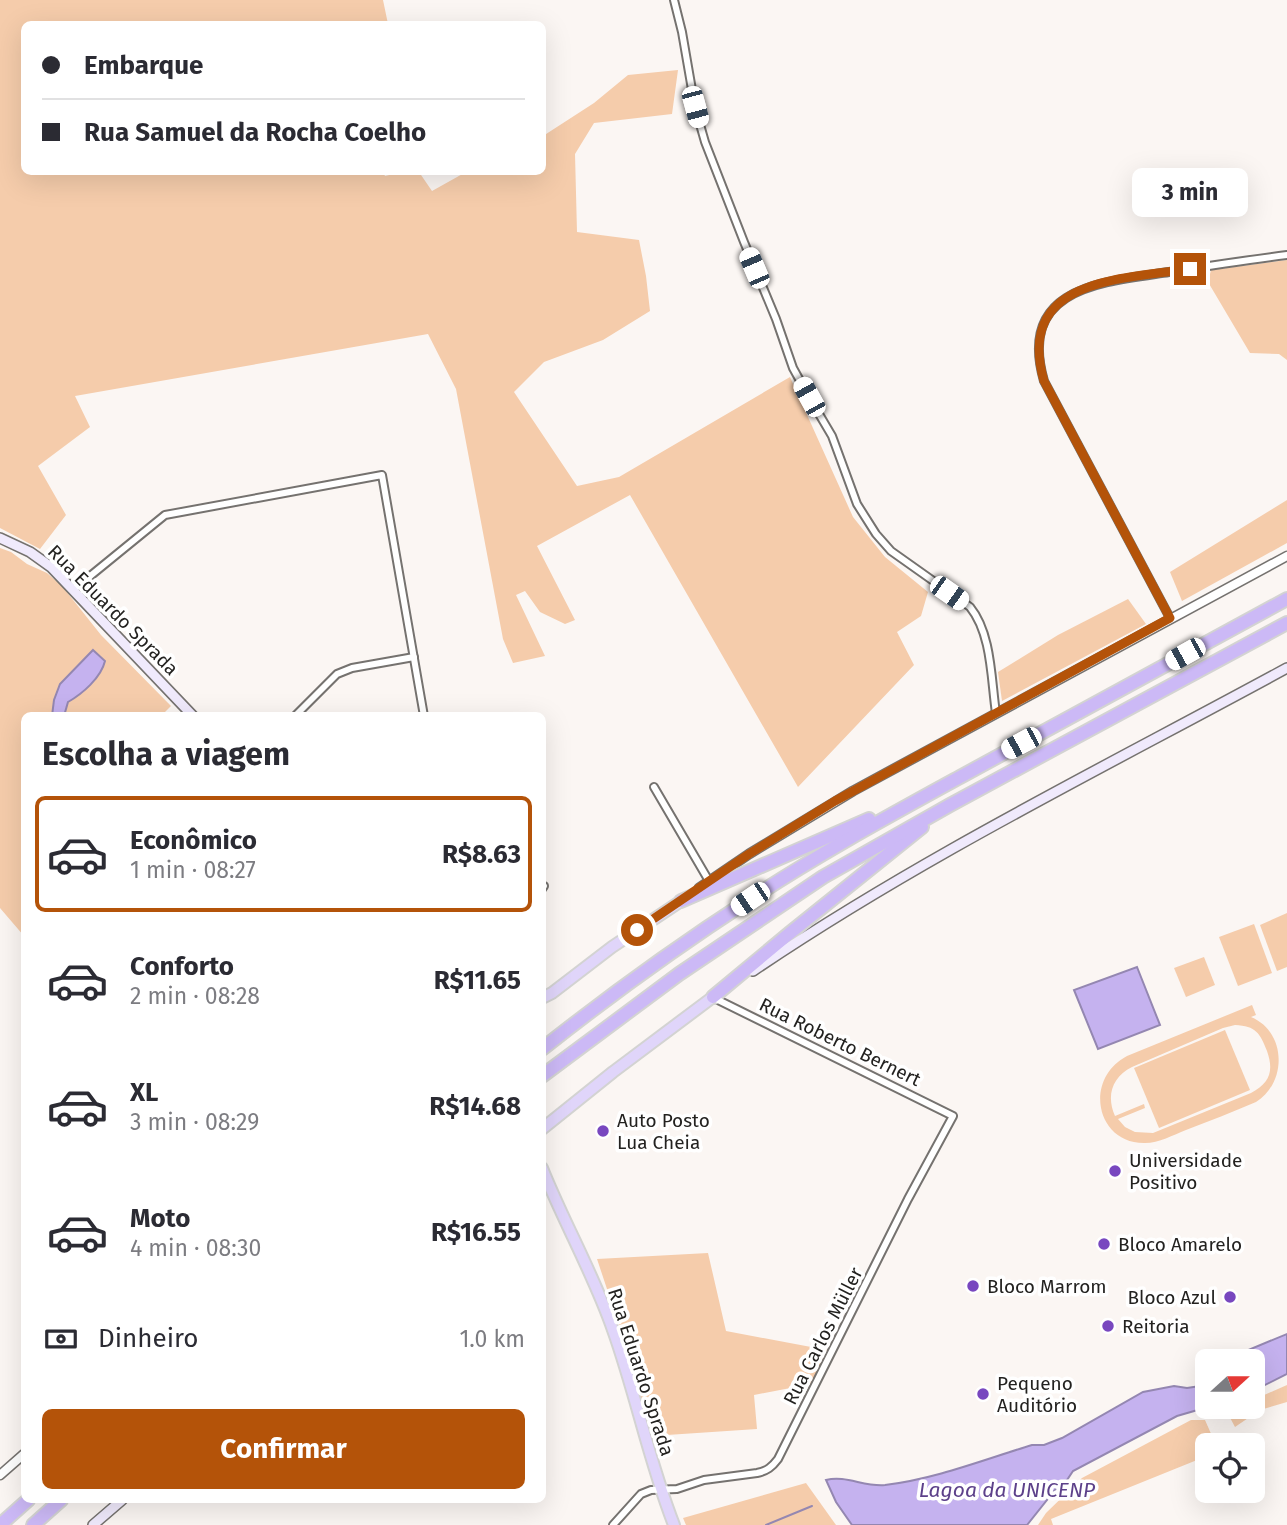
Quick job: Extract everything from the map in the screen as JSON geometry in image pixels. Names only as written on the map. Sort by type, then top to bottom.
[{"type":"highway","points":[[546,1046],[649,969],[750,899],[859,833],[1287,599]]},
{"type":"highway","points":[[546,1073],[679,974],[863,853],[1287,623]]},
{"type":"highway","points":[[681,901],[859,824],[998,756]]},
{"type":"highway","points":[[713,997],[950,805]]},
{"type":"highway","points":[[0,1525],[25,1503]]},
{"type":"highway","points":[[33,1525],[58,1503]]},
{"type":"main road","name":"Rua Eduardo Sprada","points":[[0,538],[39,558],[189,712]]},
{"type":"main road","points":[[546,1126],[713,997],[843,912],[959,844],[1287,668]]},
{"type":"main road","points":[[547,995],[681,901]]},
{"type":"main road","name":"Rua Eduardo Sprada","points":[[546,1178],[612,1326],[674,1525]]},
{"type":"main road","name":"Rua Eduardo Sprada","points":[[546,1186],[552,1194]]},
{"type":"main road","points":[[93,1525],[119,1503]]},
{"type":"street","points":[[674,0],[695,107],[705,142],[798,379],[832,436],[857,504],[876,534],[891,551],[970,607],[977,617],[986,641],[996,713]]},
{"type":"street","points":[[1170,618],[1044,381],[1039,353],[1045,321],[1063,299],[1086,287],[1287,254]]},
{"type":"street","points":[[73,590],[165,515],[382,475],[423,712]]},
{"type":"street","points":[[681,901],[766,844],[853,791],[1287,556]]},
{"type":"street","points":[[299,712],[337,674],[352,668],[414,657]]},
{"type":"street","points":[[654,787],[709,881]]},
{"type":"street","name":"Rua Roberto Bernert","points":[[713,997],[953,1116]]},
{"type":"street","name":"Rua Carlos Müller","points":[[661,1490],[677,1489],[704,1480],[757,1473],[774,1466],[908,1199],[953,1116]]},
{"type":"street","points":[[0,1475],[21,1457]]},
{"type":"street","points":[[613,1525],[641,1494],[661,1490]]},
{"type":"shaded area","points":[[0,0],[383,0],[387,21],[21,21],[21,175],[421,175],[432,191],[461,175],[546,175],[546,134],[594,103],[628,75],[678,70],[672,114],[594,123],[575,154],[577,232],[639,240],[650,311],[603,340],[544,362],[514,392],[577,486],[619,477],[790,377],[853,517],[885,557],[928,592],[921,616],[897,632],[914,665],[798,787],[630,495],[537,546],[575,620],[565,624],[540,612],[525,591],[516,595],[545,656],[513,663],[503,639],[456,389],[428,334],[75,396],[90,427],[38,466],[66,515],[40,549],[0,528]]},
{"type":"shaded area","points":[[1287,260],[1287,360],[1279,354],[1250,353],[1208,282],[1211,270]]},
{"type":"shaded area","points":[[1287,500],[1287,543],[1182,601],[1170,572]]},
{"type":"shaded area","points":[[0,548],[47,573],[62,586],[101,635],[171,706],[165,712],[21,712],[21,932],[0,908]]},
{"type":"shaded area","points":[[1128,599],[1146,624],[1002,701],[998,672],[1058,635]]},
{"type":"shaded area","points":[[1287,913],[1287,967],[1277,971],[1260,925]]},
{"type":"shaded area","points":[[1254,924],[1272,973],[1238,986],[1219,937]]},
{"type":"shaded area","points":[[1204,957],[1215,985],[1186,997],[1174,968]]},
{"type":"shaded area","points":[[1252,1005],[1256,1015],[1251,1017],[1263,1024],[1271,1034],[1277,1045],[1279,1058],[1273,1083],[1266,1094],[1256,1102],[1166,1138],[1145,1143],[1128,1140],[1115,1133],[1106,1122],[1101,1108],[1100,1094],[1104,1079],[1113,1066],[1127,1056]],"holes":[[[1242,1026],[1253,1029],[1259,1035],[1269,1058],[1269,1076],[1257,1089],[1153,1133],[1135,1132],[1125,1127],[1118,1119],[1145,1108],[1144,1104],[1115,1116],[1111,1094],[1115,1082],[1125,1071],[1223,1028]]]},
{"type":"shaded area","points":[[1225,1030],[1250,1090],[1159,1128],[1134,1068]]},
{"type":"shaded area","points":[[708,1253],[726,1331],[827,1350],[811,1384],[754,1395],[757,1429],[652,1436],[597,1259]]},
{"type":"shaded area","points":[[1287,1385],[1287,1402],[1265,1409],[1265,1395]]},
{"type":"shaded area","points":[[1231,1419],[1247,1419],[1235,1427]]},
{"type":"shaded area","points":[[1191,1420],[1205,1420],[1211,1433],[1195,1433],[1195,1461],[1051,1519],[1053,1525],[1038,1525],[1046,1513],[1082,1478]]},
{"type":"shaded area","points":[[806,1483],[836,1525],[686,1525],[683,1518]]},
{"type":"water","points":[[93,650],[105,661],[95,679],[68,702],[65,712],[52,712],[60,684]]},
{"type":"water","points":[[1137,967],[1160,1025],[1098,1049],[1074,990]]},
{"type":"water","points":[[1287,1334],[1287,1374],[1265,1385],[1265,1349],[1251,1349]]},
{"type":"water","name":"Lagoa da UNICENP","points":[[1174,1386],[1195,1387],[1195,1411],[1177,1416],[1073,1471],[1027,1525],[852,1525],[836,1502],[826,1480],[841,1479],[885,1485],[922,1478],[1062,1438],[1143,1392]]},
{"type":"waterway","points":[[766,1525],[812,1506]]},
{"type":"place","name":"Auto Posto Lua Cheia","points":[[603,1131]]},
{"type":"place","name":"Universidade Positivo","points":[[1115,1171]]},
{"type":"place","name":"Bloco Amarelo","points":[[1104,1244]]},
{"type":"place","name":"Bloco Marrom","points":[[973,1286]]},
{"type":"place","name":"Bloco Azul","points":[[1230,1297]]},
{"type":"place","name":"Reitoria","points":[[1108,1326]]},
{"type":"place","name":"Pequeno Auditório","points":[[983,1394]]},
{"type":"route","points":[[637,930],[724,870],[835,801],[1170,618],[1044,381],[1039,353],[1045,321],[1052,310],[1074,292],[1117,280],[1190,269]]}]
